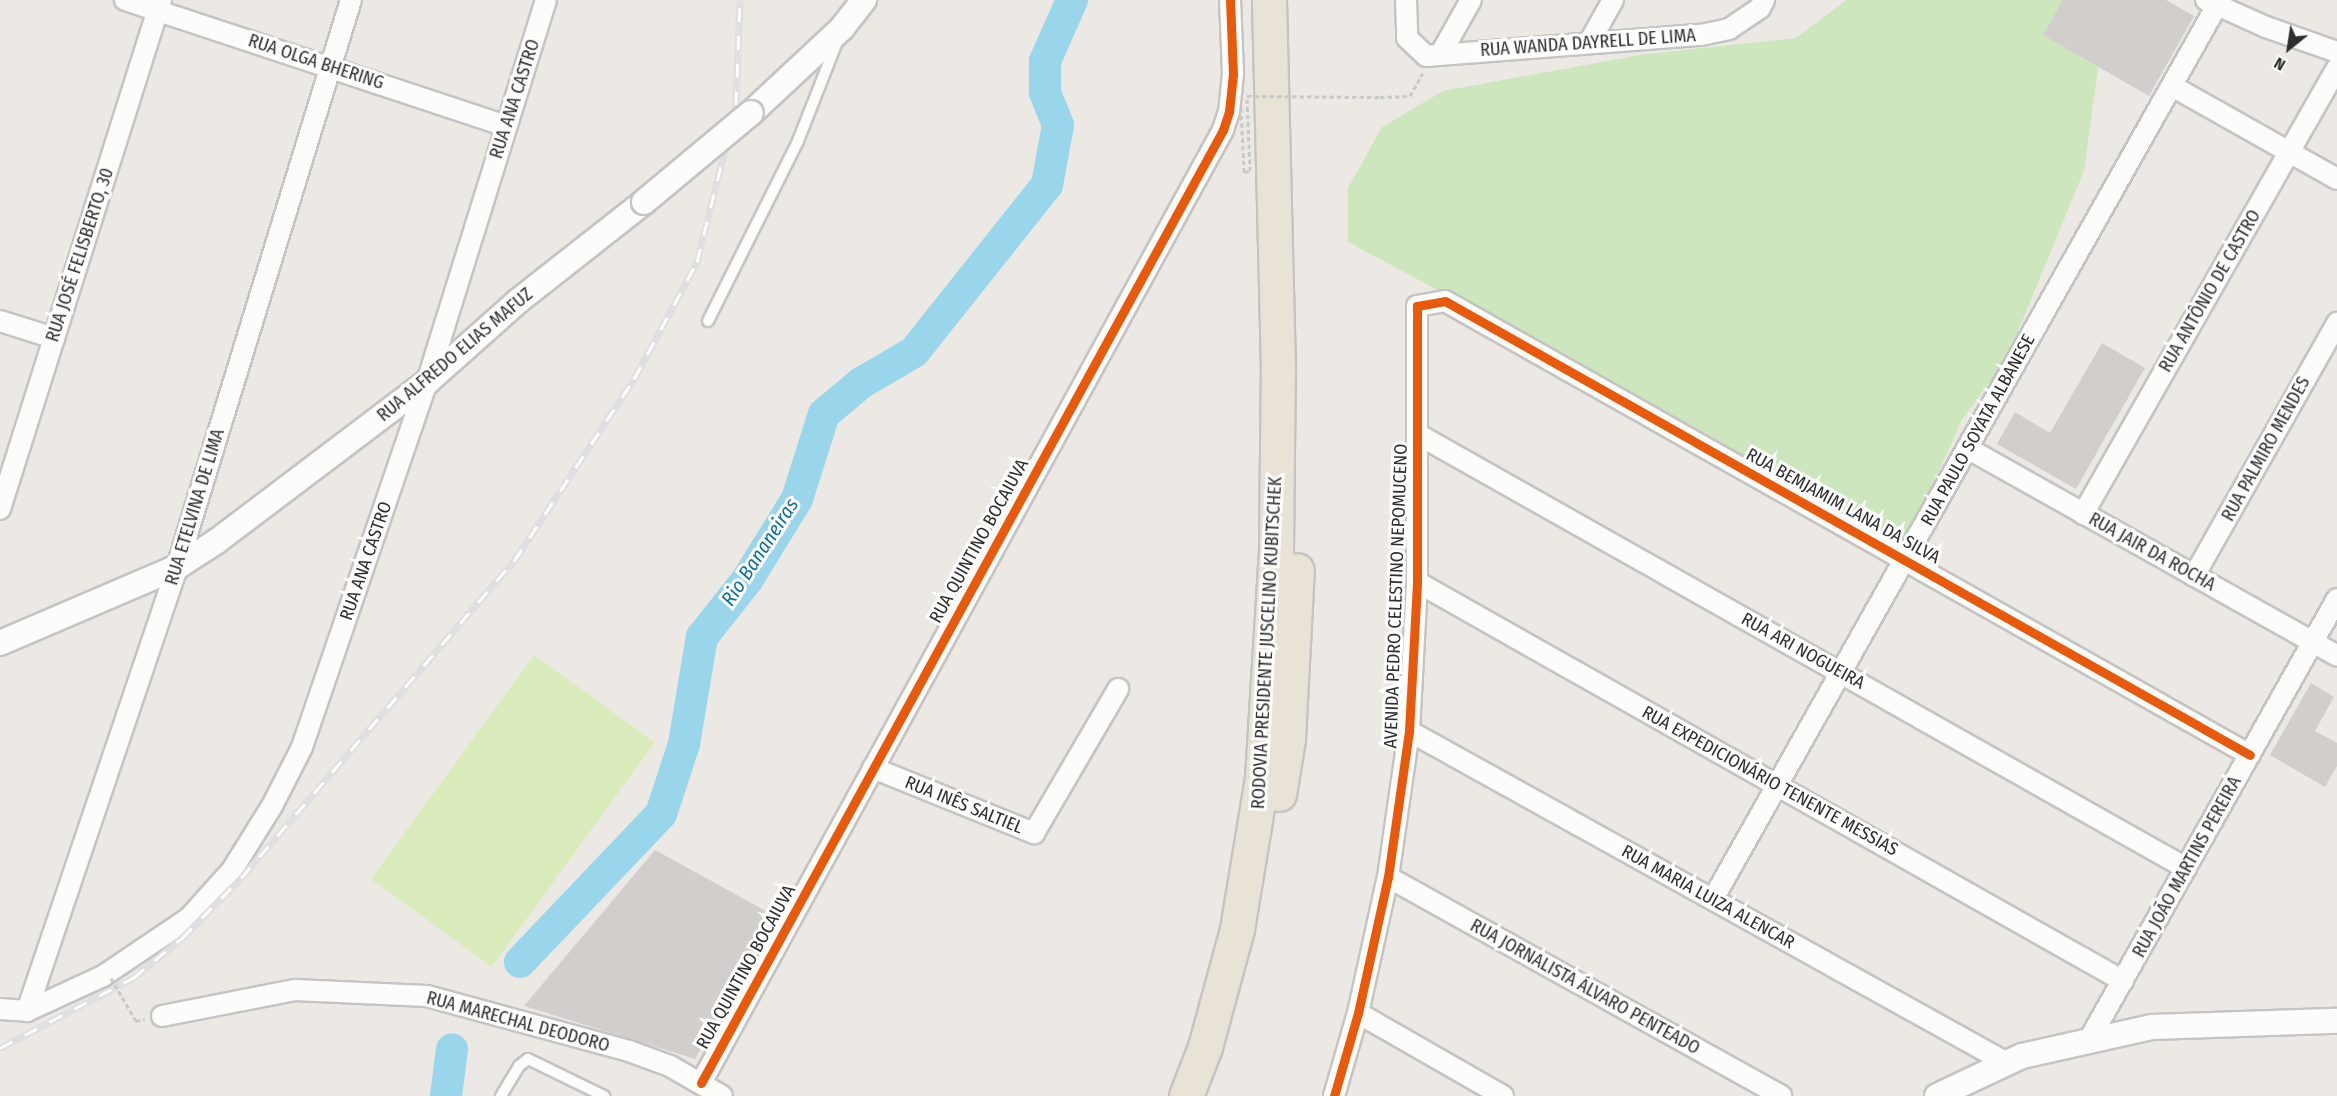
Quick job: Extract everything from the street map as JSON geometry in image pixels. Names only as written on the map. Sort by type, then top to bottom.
[{"type":"highway","name":"RODOVIA PRESIDENTE JUSCELINO KUBITSCHEK","points":[[1186,1096],[1204,1047],[1237,929],[1262,778],[1276,536],[1278,369],[1269,0]]},
{"type":"highway","name":"RODOVIA PRESIDENTE JUSCELINO KUBITSCHEK","points":[[1207,1096],[1245,957],[1288,739],[1299,518],[1288,0]]},
{"type":"street","name":"RUA OLGA BHERING","points":[[124,0],[159,5],[506,126]]},
{"type":"street","name":"RUA ETELVINA DE LIMA","points":[[27,1011],[177,567],[351,0]]},
{"type":"street","name":"RUA ANA CASTRO","points":[[27,1011],[103,976],[189,918],[232,870],[272,806],[302,747],[427,382],[546,0]]},
{"type":"street","name":"RUA ALFREDO ELIAS MAFUZ","points":[[0,643],[177,567],[427,382],[517,302],[644,202],[751,113],[842,28],[864,0]]},
{"type":"street","name":"RUA QUINTINO BOCAIUVA","points":[[698,1089],[1223,129],[1233,74],[1230,0]]},
{"type":"street","points":[[1406,0],[1407,38],[1433,56],[1471,0]]},
{"type":"street","points":[[1590,41],[1613,0]]},
{"type":"street","name":"RUA WANDA DAYRELL DE LIMA","points":[[1433,56],[1590,41],[1701,35],[1729,29],[1760,8],[1764,0]]},
{"type":"street","points":[[2214,2],[2337,52]]},
{"type":"street","name":"RUA PAULO SOYATA ALBANESE","points":[[1713,899],[2172,86],[2214,2]]},
{"type":"street","name":"RUA JOSÉ FELISBERTO, 30","points":[[0,509],[159,5]]},
{"type":"street","name":"RUA ANTÔNIO DE CASTRO","points":[[2083,514],[2337,68]]},
{"type":"street","points":[[2172,86],[2337,179]]},
{"type":"street","name":"RUA BEMJAMIM LANA DA SILVA","points":[[1417,306],[1446,300],[2250,755]]},
{"type":"street","name":"AVENIDA PEDRO CELESTINO NEPOMUCENO","points":[[1334,1096],[1358,1013],[1388,877],[1409,731],[1417,582],[1419,435],[1417,306]]},
{"type":"street","points":[[0,321],[54,338]]},
{"type":"street","name":"RUA PALMIRO MENDES","points":[[2194,576],[2337,323]]},
{"type":"street","name":"RUA ARI NOGUEIRA","points":[[1419,435],[2186,868]]},
{"type":"street","name":"RUA JAIR DA ROCHA","points":[[1967,448],[2337,656]]},
{"type":"street","name":"RUA EXPEDICIONÁRIO TENENTE MESSIAS","points":[[1417,582],[2123,981]]},
{"type":"street","name":"RUA JOÃO MARTINS PEREIRA","points":[[2089,1040],[2337,599]]},
{"type":"street","name":"RUA INÊS SALTIEL","points":[[873,768],[1034,833],[1118,689]]},
{"type":"street","name":"RUA MARIA LUIZA ALENCAR","points":[[1409,731],[2007,1063]]},
{"type":"street","name":"RUA JORNALISTA ÁLVARO PENTEADO","points":[[1388,877],[1781,1096]]},
{"type":"street","name":"RUA MARECHAL DEODORO","points":[[162,1016],[295,990],[393,993],[461,1003],[629,1051],[698,1089],[722,1096]]},
{"type":"street","points":[[0,1009],[27,1011]]},
{"type":"street","points":[[1358,1013],[1503,1096]]},
{"type":"street","points":[[1937,1096],[2007,1063],[2089,1040],[2152,1027],[2337,1021]]},
{"type":"lane","points":[[708,321],[798,141],[842,28]]},
{"type":"lane","points":[[501,1096],[519,1066],[528,1059],[604,1096]]},
{"type":"path","points":[[1241,108],[1244,172],[1250,171],[1247,96],[1410,96],[1421,81],[1433,56]]},
{"type":"path","points":[[111,978],[136,1021]]},
{"type":"green space","points":[[1846,0],[2097,0],[2103,31],[2084,171],[2007,358],[1962,420],[1906,544],[1845,519],[1656,407],[1348,242],[1348,188],[1382,127],[1443,91],[1646,54],[1796,38]]},
{"type":"green space","points":[[534,655],[655,743],[492,967],[371,879]]},
{"type":"building","points":[[2063,0],[2166,0],[2194,16],[2149,96],[2043,35]]},
{"type":"building","points":[[2102,343],[2145,368],[2076,489],[1997,444],[2015,412],[2050,433]]},
{"type":"building","points":[[2311,683],[2334,697],[2315,731],[2337,743],[2337,766],[2325,787],[2270,755]]},
{"type":"building","points":[[655,850],[773,915],[695,1059],[524,1006]]},
{"type":"waterway","name":"Rio Bananeiras","points":[[520,962],[661,814],[684,744],[702,637],[747,580],[797,499],[824,414],[861,383],[914,352],[1047,185],[1058,125],[1045,92],[1045,61],[1072,0]]},
{"type":"waterway","name":"Rio Bananeiras","points":[[446,1096],[452,1049]]},
{"type":"railway","points":[[0,1048],[133,978],[182,938],[241,878],[514,561],[634,379],[697,262],[736,105],[740,0]]},
{"type":"cycle path","points":[[701,1083],[1223,130],[1229,112],[1233,74],[1230,0]]},
{"type":"cycle path","points":[[1334,1096],[1358,1013],[1388,877],[1409,731],[1417,582],[1417,306],[1445,301],[2250,755]]}]
